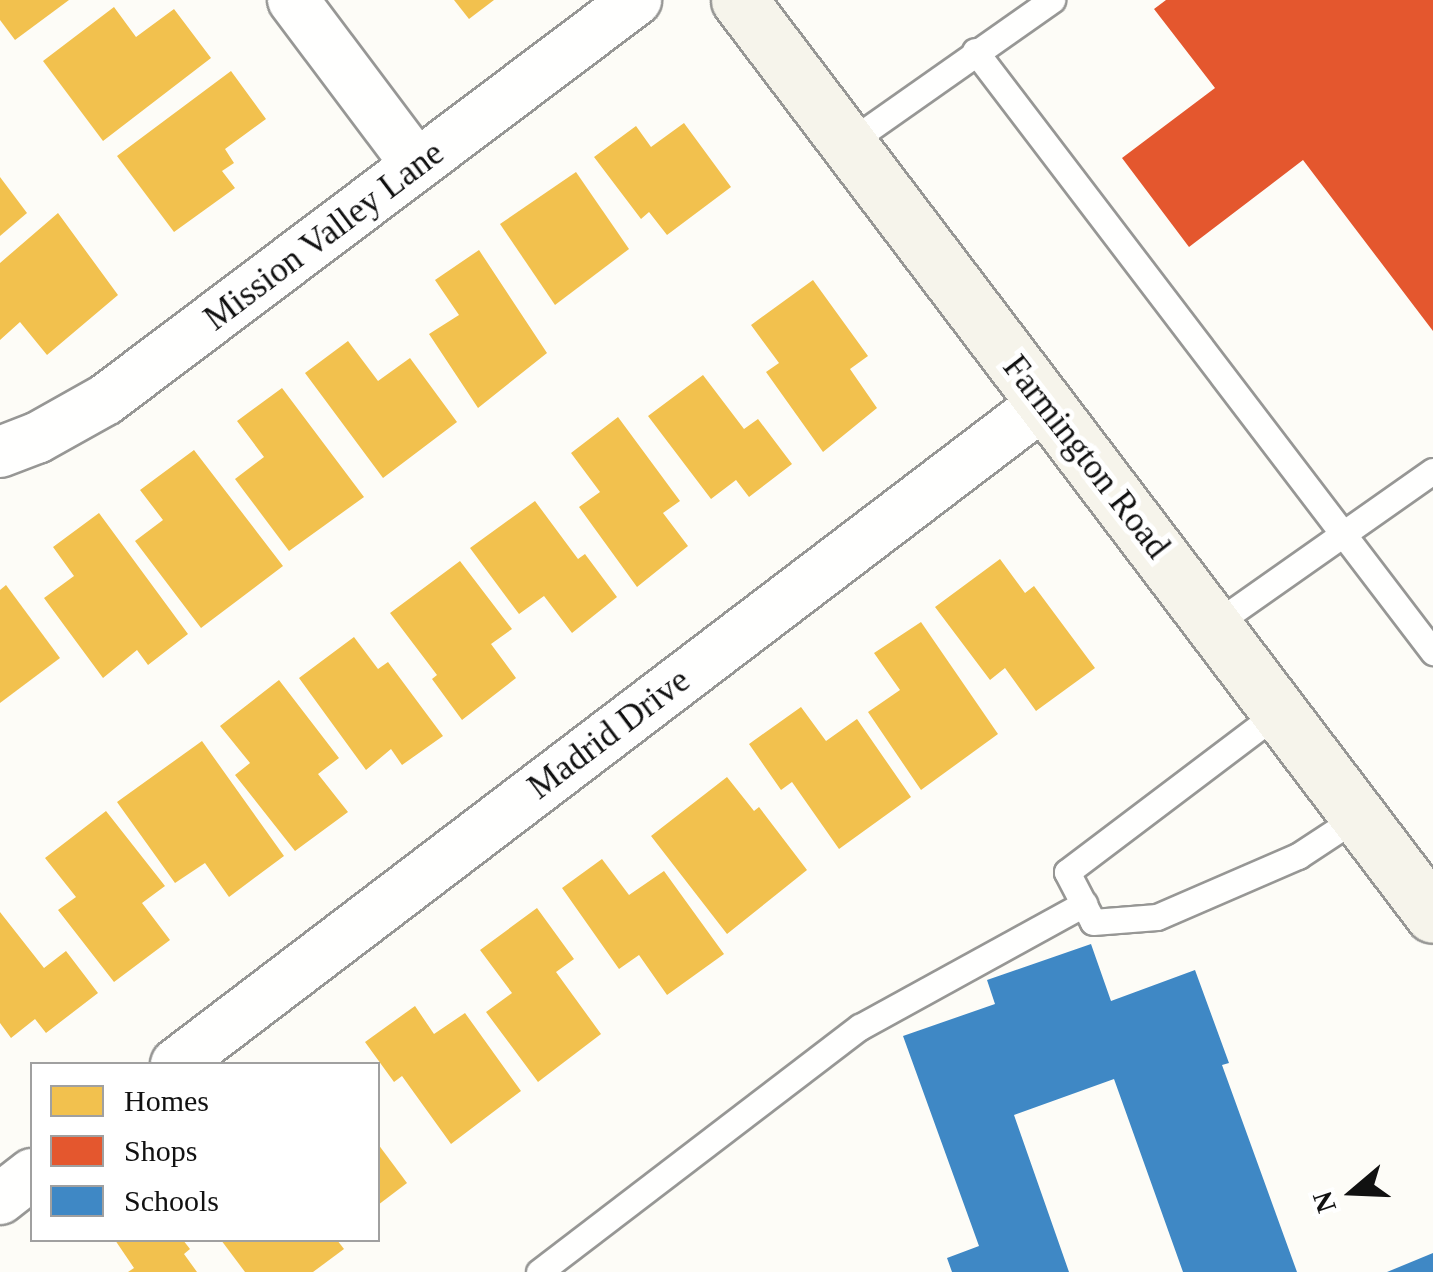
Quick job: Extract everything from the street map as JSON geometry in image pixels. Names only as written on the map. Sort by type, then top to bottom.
[{"type":"main road","name":"Farmington Road","points":[[739,0],[1433,915]]},
{"type":"street","points":[[292,0],[418,165]]},
{"type":"street","name":"Mission Valley Lane","points":[[0,452],[37,438],[105,400],[636,0]]},
{"type":"street","name":"Madrid Drive","points":[[179,1062],[1043,404]]},
{"type":"street","points":[[0,1199],[30,1176]]},
{"type":"lane","points":[[847,144],[974,51],[1052,0]]},
{"type":"lane","points":[[974,51],[1346,533],[1433,652]]},
{"type":"lane","points":[[1214,624],[1433,470]]},
{"type":"lane","points":[[1280,711],[1067,872],[1093,922],[1157,917],[1298,856],[1359,816]]},
{"type":"lane","points":[[539,1272],[860,1027],[1084,904]]},
{"type":"building: Homes","points":[[0,0],[69,0],[15,40],[0,20]]},
{"type":"building: Homes","points":[[454,0],[494,0],[469,19]]},
{"type":"building: Homes","points":[[114,7],[136,37],[174,9],[211,58],[103,141],[43,61]]},
{"type":"building: Homes","points":[[231,71],[266,119],[225,149],[234,163],[222,171],[235,188],[174,232],[117,156]]},
{"type":"building: Homes","points":[[684,123],[731,187],[667,235],[649,212],[641,219],[594,157],[636,126],[651,147]]},
{"type":"building: Homes","points":[[576,172],[629,249],[555,305],[500,224]]},
{"type":"building: Homes","points":[[0,177],[27,213],[0,236]]},
{"type":"building: Homes","points":[[58,213],[118,295],[47,355],[20,322],[0,340],[0,263]]},
{"type":"building: Homes","points":[[479,250],[547,353],[478,408],[429,334],[459,315],[435,280]]},
{"type":"building: Homes","points":[[813,280],[868,356],[850,369],[877,408],[823,452],[766,372],[779,363],[751,325]]},
{"type":"building: Homes","points":[[348,341],[378,381],[410,358],[457,422],[383,478],[305,373]]},
{"type":"building: Homes","points":[[703,375],[744,429],[758,419],[792,464],[749,497],[736,480],[711,499],[648,416]]},
{"type":"building: Homes","points":[[282,388],[364,497],[289,551],[235,479],[264,457],[237,421]]},
{"type":"building: Homes","points":[[618,417],[680,501],[663,513],[688,546],[637,587],[579,507],[600,492],[571,453]]},
{"type":"building: Homes","points":[[194,450],[283,566],[201,628],[135,541],[163,520],[140,490]]},
{"type":"building: Homes","points":[[535,501],[578,559],[585,554],[617,597],[572,633],[544,596],[519,614],[470,548]]},
{"type":"building: Homes","points":[[99,513],[188,634],[148,665],[137,650],[103,678],[44,598],[74,576],[53,547]]},
{"type":"building: Homes","points":[[1000,559],[1025,593],[1034,586],[1095,668],[1036,711],[1005,668],[990,680],[935,607]]},
{"type":"building: Homes","points":[[460,561],[512,629],[491,644],[516,678],[462,720],[432,679],[437,675],[390,613]]},
{"type":"building: Homes","points":[[6,585],[60,658],[0,703],[0,590]]},
{"type":"building: Homes","points":[[921,622],[998,734],[921,790],[868,712],[900,690],[874,653]]},
{"type":"building: Homes","points":[[354,637],[378,669],[388,662],[443,736],[402,765],[391,749],[366,770],[299,678]]},
{"type":"building: Homes","points":[[279,680],[339,758],[318,774],[348,812],[295,851],[235,775],[250,763],[220,726]]},
{"type":"building: Homes","points":[[801,707],[826,741],[857,719],[911,797],[839,849],[792,782],[781,790],[749,744]]},
{"type":"building: Homes","points":[[202,741],[284,856],[229,897],[205,863],[175,883],[117,802]]},
{"type":"building: Homes","points":[[727,777],[754,811],[759,807],[807,870],[727,934],[651,836]]},
{"type":"building: Homes","points":[[106,811],[165,886],[142,903],[170,940],[114,982],[58,910],[76,897],[45,858]]},
{"type":"building: Homes","points":[[602,859],[629,895],[664,871],[724,954],[667,995],[639,955],[619,969],[562,888]]},
{"type":"building: Homes","points":[[537,908],[574,959],[556,972],[601,1034],[538,1082],[486,1012],[512,993],[480,950]]},
{"type":"building: Homes","points":[[0,912],[44,968],[66,951],[98,993],[46,1033],[35,1019],[11,1038],[0,1023]]},
{"type":"building: Homes","points":[[415,1006],[434,1034],[465,1013],[521,1091],[451,1144],[402,1076],[394,1082],[365,1042]]},
{"type":"building: Homes","points":[[380,1147],[407,1183],[380,1203]]},
{"type":"building: Homes","points":[[116,1242],[185,1242],[190,1249],[184,1254],[197,1272],[128,1272],[134,1268]]},
{"type":"building: Homes","points":[[222,1242],[339,1242],[344,1249],[313,1272],[245,1272]]},
{"type":"building: Shops","points":[[1166,0],[1433,0],[1433,331],[1303,160],[1189,247],[1122,158],[1215,88],[1154,9]]},
{"type":"building: Schools","points":[[1091,944],[1111,1001],[1195,970],[1229,1063],[1222,1065],[1297,1272],[1183,1272],[1114,1079],[1014,1115],[1069,1272],[952,1272],[947,1258],[979,1246],[903,1036],[995,1004],[987,980]]},
{"type":"building: Schools","points":[[1433,1253],[1433,1272],[1387,1272]]}]
